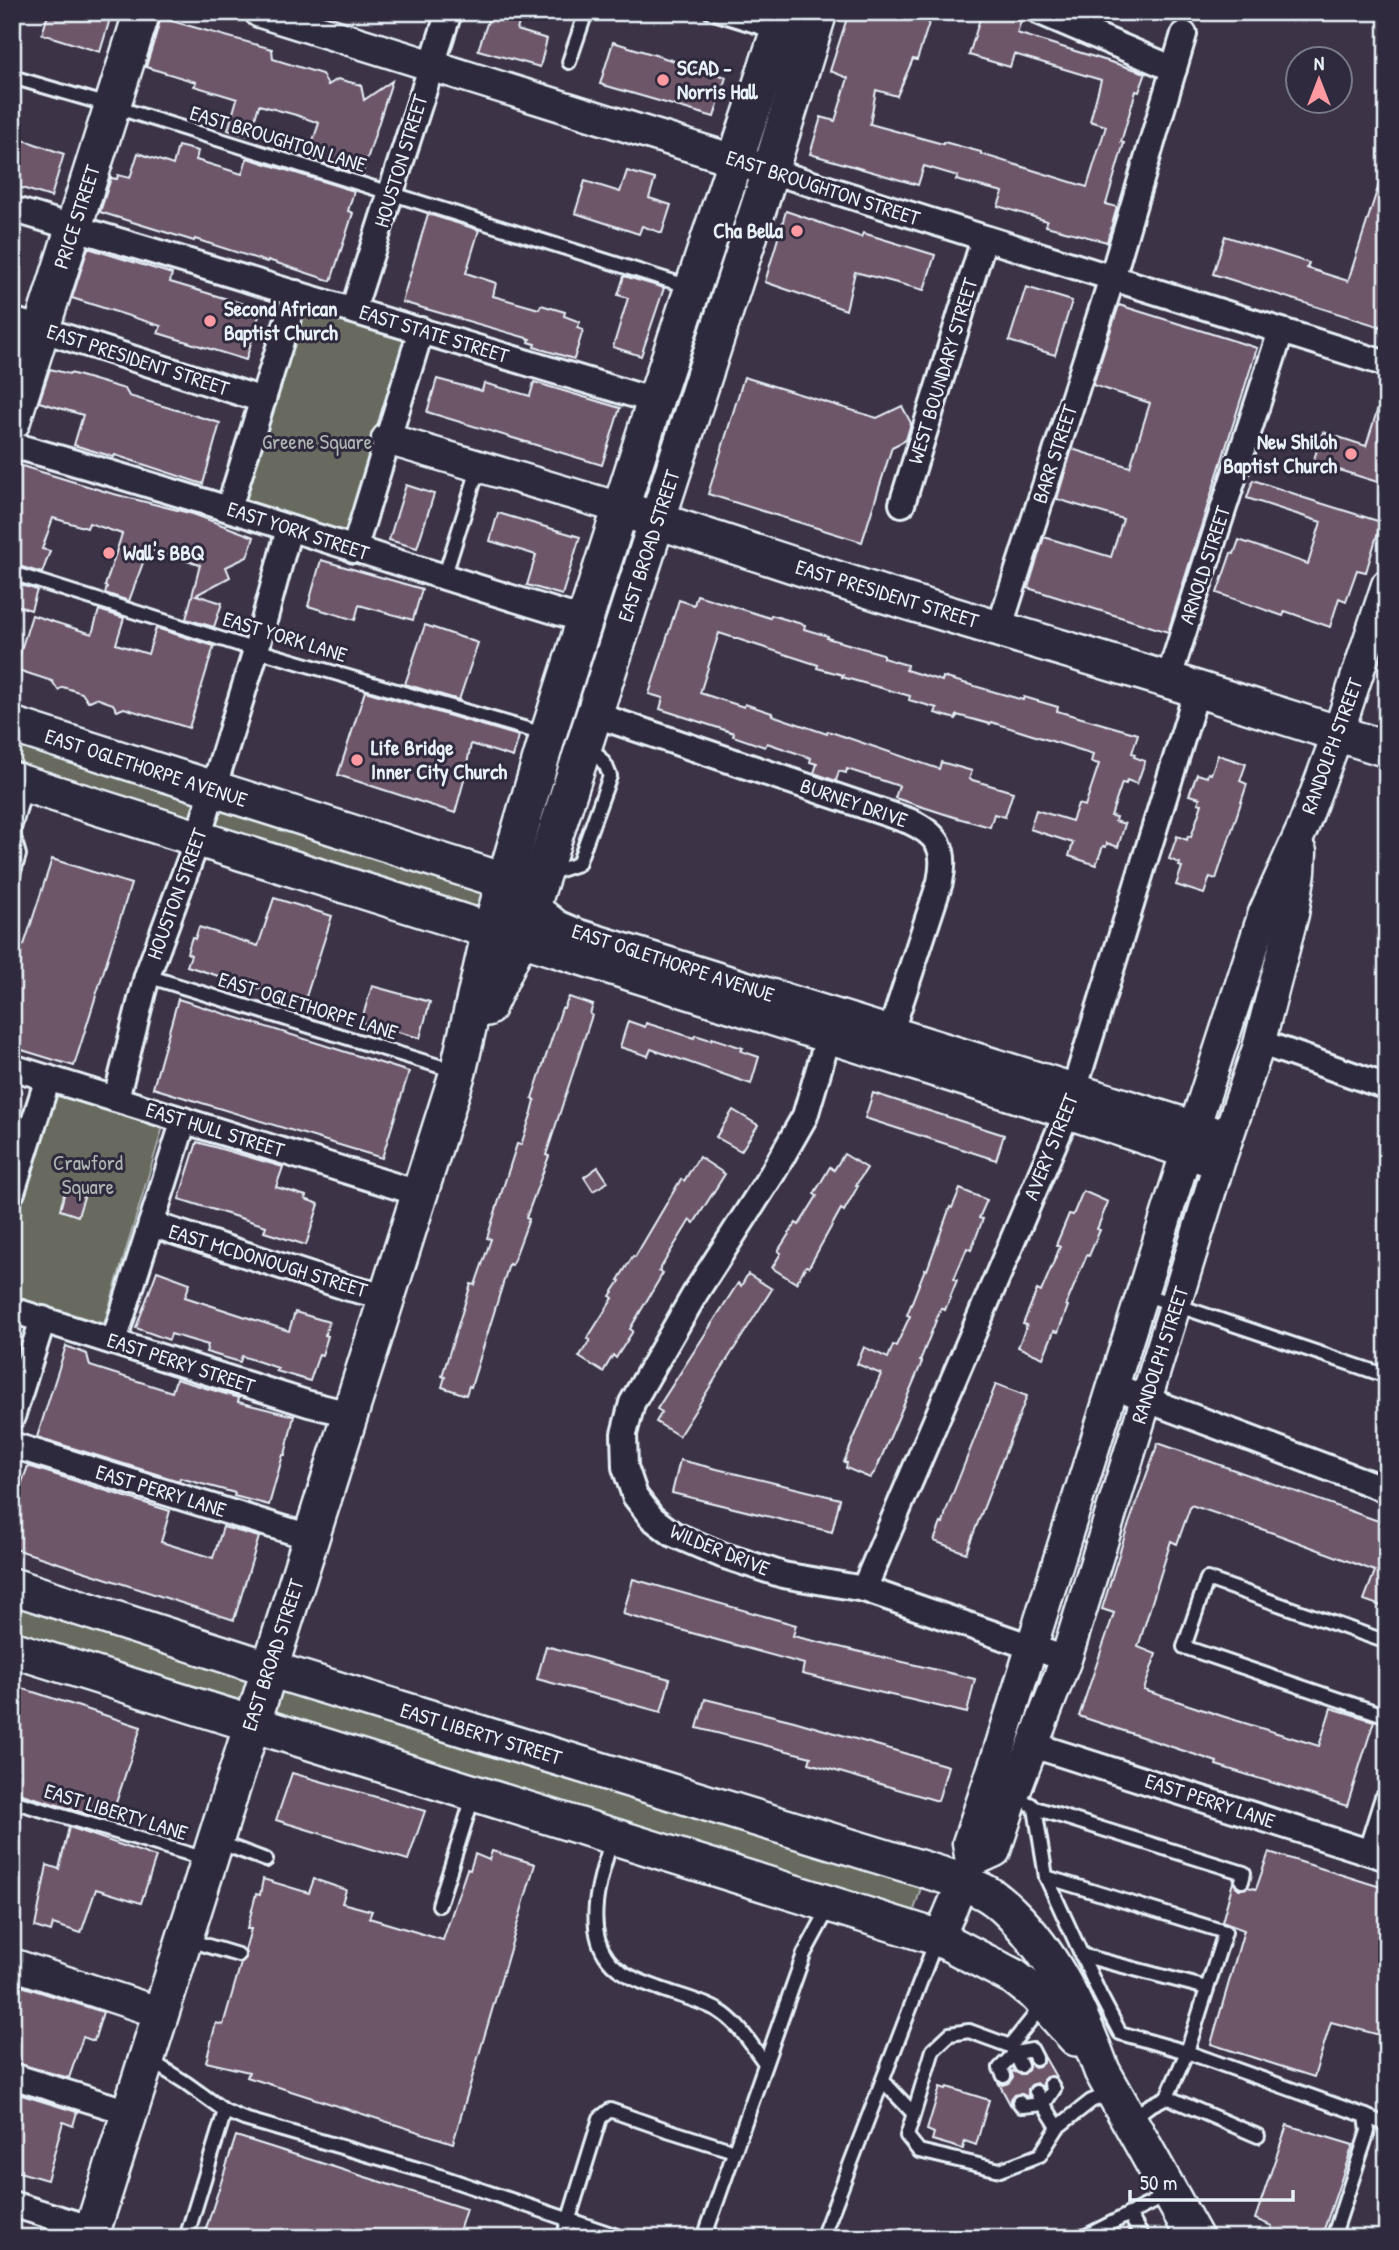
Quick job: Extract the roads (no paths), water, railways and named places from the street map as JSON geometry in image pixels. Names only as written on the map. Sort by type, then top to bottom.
[{"type":"main road","name":"PRICE STREET","points":[[12,422],[27,325],[73,228],[142,12]]},
{"type":"main road","name":"EAST BROAD STREET","points":[[91,2234],[418,1193],[504,935],[536,891],[771,171],[820,12]]},
{"type":"main road","name":"EAST BROAD STREET","points":[[504,935],[504,881],[548,735],[734,159],[782,23]]},
{"type":"main road","name":"EAST PRESIDENT STREET","points":[[620,508],[869,590],[1387,749]]},
{"type":"main road","name":"EAST OGLETHORPE AVENUE","points":[[12,725],[536,891]]},
{"type":"main road","name":"EAST OGLETHORPE AVENUE","points":[[19,782],[504,935]]},
{"type":"main road","name":"EAST LIBERTY STREET","points":[[12,1586],[270,1669],[961,1874],[988,1893],[1024,1925],[1041,1945],[1057,1972],[1115,2094]]},
{"type":"main road","points":[[12,1649],[939,1938],[1014,1977],[1045,2003],[1115,2094],[1195,2238]]},
{"type":"street","name":"EAST BROUGHTON STREET","points":[[260,12],[1387,364]]},
{"type":"street","name":"HOUSTON STREET","points":[[353,310],[449,12]]},
{"type":"street","points":[[1040,12],[1174,69]]},
{"type":"street","name":"BARR STREET","points":[[999,629],[1112,278],[1184,34]]},
{"type":"street","name":"EAST STATE STREET","points":[[12,209],[655,401]]},
{"type":"street","name":"WEST BOUNDARY STREET","points":[[902,504],[984,239]]},
{"type":"street","points":[[229,508],[296,293]]},
{"type":"street","name":"EAST PRESIDENT STREET","points":[[27,325],[264,400]]},
{"type":"street","points":[[354,550],[421,330]]},
{"type":"street","name":"ARNOLD STREET","points":[[1183,685],[1281,331]]},
{"type":"street","name":"EAST PRESIDENT STREET","points":[[387,439],[620,508]]},
{"type":"street","name":"EAST YORK STREET","points":[[12,445],[229,508],[354,550],[584,620]]},
{"type":"street","name":"HOUSTON STREET","points":[[116,1099],[147,976],[198,838],[256,650],[289,529]]},
{"type":"street","name":"RANDOLPH STREET","points":[[939,1938],[1264,913],[1303,827],[1338,733],[1387,585]]},
{"type":"street","name":"AVERY STREET","points":[[864,1589],[1071,1101],[1183,685]]},
{"type":"street","name":"BURNEY DRIVE","points":[[589,727],[909,821],[925,828],[936,838],[943,865],[940,882],[887,1044]]},
{"type":"street","name":"RANDOLPH STREET","points":[[961,1874],[995,1851],[1024,1801],[1033,1745],[1066,1659],[1223,1149],[1259,1042],[1293,914],[1300,872],[1303,827]]},
{"type":"street","name":"EAST OGLETHORPE AVENUE","points":[[536,891],[557,926],[576,934],[887,1044],[1223,1149]]},
{"type":"street","name":"EAST OGLETHORPE AVENUE","points":[[504,935],[828,1038],[887,1044]]},
{"type":"street","name":"WILDER DRIVE","points":[[828,1038],[805,1116],[772,1174],[696,1292],[632,1403],[624,1434],[625,1467],[635,1496],[652,1518],[673,1534],[722,1555],[783,1576],[864,1589],[1066,1659]]},
{"type":"street","points":[[1259,1042],[1387,1087]]},
{"type":"street","name":"EAST HULL STREET","points":[[12,1067],[418,1193]]},
{"type":"street","points":[[12,1190],[48,1078]]},
{"type":"street","points":[[114,1341],[184,1120]]},
{"type":"street","name":"EAST MCDONOUGH STREET","points":[[151,1224],[349,1288],[386,1297]]},
{"type":"street","name":"EAST PERRY STREET","points":[[12,1310],[309,1404],[349,1414]]},
{"type":"street","points":[[12,1417],[43,1319]]},
{"type":"street","points":[[1114,1385],[1387,1490]]},
{"type":"street","name":"EAST PERRY LANE","points":[[12,1445],[310,1537]]},
{"type":"street","name":"EAST PERRY LANE","points":[[1033,1745],[1377,1854]]},
{"type":"street","points":[[1377,1854],[1372,1848],[1387,1801]]},
{"type":"street","points":[[12,1964],[161,2013]]},
{"type":"street","points":[[12,2076],[129,2112]]},
{"type":"street","points":[[12,2204],[91,2234]]},
{"type":"lane","points":[[569,62],[586,12]]},
{"type":"lane","points":[[710,12],[782,23]]},
{"type":"lane","name":"EAST BROUGHTON LANE","points":[[12,77],[693,288]]},
{"type":"lane","points":[[444,578],[480,466]]},
{"type":"lane","name":"EAST YORK LANE","points":[[12,572],[256,650],[548,735]]},
{"type":"lane","points":[[12,878],[19,855],[14,829],[19,782]]},
{"type":"lane","name":"EAST OGLETHORPE LANE","points":[[147,976],[458,1072]]},
{"type":"lane","points":[[1143,1294],[1387,1376]]},
{"type":"lane","points":[[1383,1641],[1207,1579],[1184,1647],[1387,1716]]},
{"type":"lane","points":[[439,1905],[474,1793]]},
{"type":"lane","name":"EAST LIBERTY LANE","points":[[12,1801],[212,1851],[266,1860]]},
{"type":"lane","points":[[1024,1801],[1045,1877],[1120,2033],[1187,2052],[1387,2125]]},
{"type":"lane","points":[[1024,1801],[1244,1872],[1242,1881]]},
{"type":"lane","points":[[613,1837],[601,1875],[596,1921],[598,1939],[607,1958],[618,1969],[641,1982],[716,2009],[732,2021],[765,2063]]},
{"type":"lane","points":[[1036,2058],[1032,2050],[1013,2050],[969,2031],[950,2034],[933,2050],[908,2136],[919,2151],[1000,2170],[1040,2155],[1058,2127],[1091,2101],[1115,2094],[1149,2106],[1167,2097],[1187,2052],[1225,1931],[1045,1877]]},
{"type":"lane","points":[[704,2238],[804,1954],[830,1905]]},
{"type":"lane","points":[[822,2238],[929,1962],[934,1942],[939,1938]]},
{"type":"lane","points":[[184,1939],[238,1955]]},
{"type":"lane","points":[[1081,1955],[1207,1988]]},
{"type":"lane","points":[[1004,2076],[1000,2068],[1045,2003]]},
{"type":"lane","points":[[1013,2050],[1021,2066]]},
{"type":"lane","points":[[147,2058],[225,2111],[244,2119],[428,2172],[623,2238]]},
{"type":"lane","points":[[883,2081],[913,2113]]},
{"type":"lane","points":[[1019,2102],[1022,2106],[1044,2104],[1055,2089],[1051,2084]]},
{"type":"lane","points":[[1036,2092],[1058,2127]]},
{"type":"lane","points":[[1167,2097],[1258,2136]]},
{"type":"lane","points":[[563,2238],[600,2118],[610,2110],[734,2151]]},
{"type":"lane","points":[[186,2237],[225,2111]]},
{"type":"lane","points":[[1333,2238],[1368,2131],[1366,2116]]},
{"type":"lane","points":[[1082,2238],[1170,2194]]},
{"type":"lane","points":[[1129,2214],[1143,2238]]},
{"type":"place","name":"SCAD - Norris Hall","points":[[663,80]]},
{"type":"place","name":"Cha Bella","points":[[797,231]]},
{"type":"place","name":"Second African Baptist Church","points":[[210,321]]},
{"type":"place","name":"New Shiloh Baptist Church","points":[[1351,454]]},
{"type":"place","name":"Wall's BBQ","points":[[109,553]]},
{"type":"place","name":"Life Bridge Inner City Church","points":[[357,760]]},
{"type":"park label","name":"Greene Square","points":[[317,442]]},
{"type":"park label","name":"Crawford Square","points":[[88,1175]]}]
